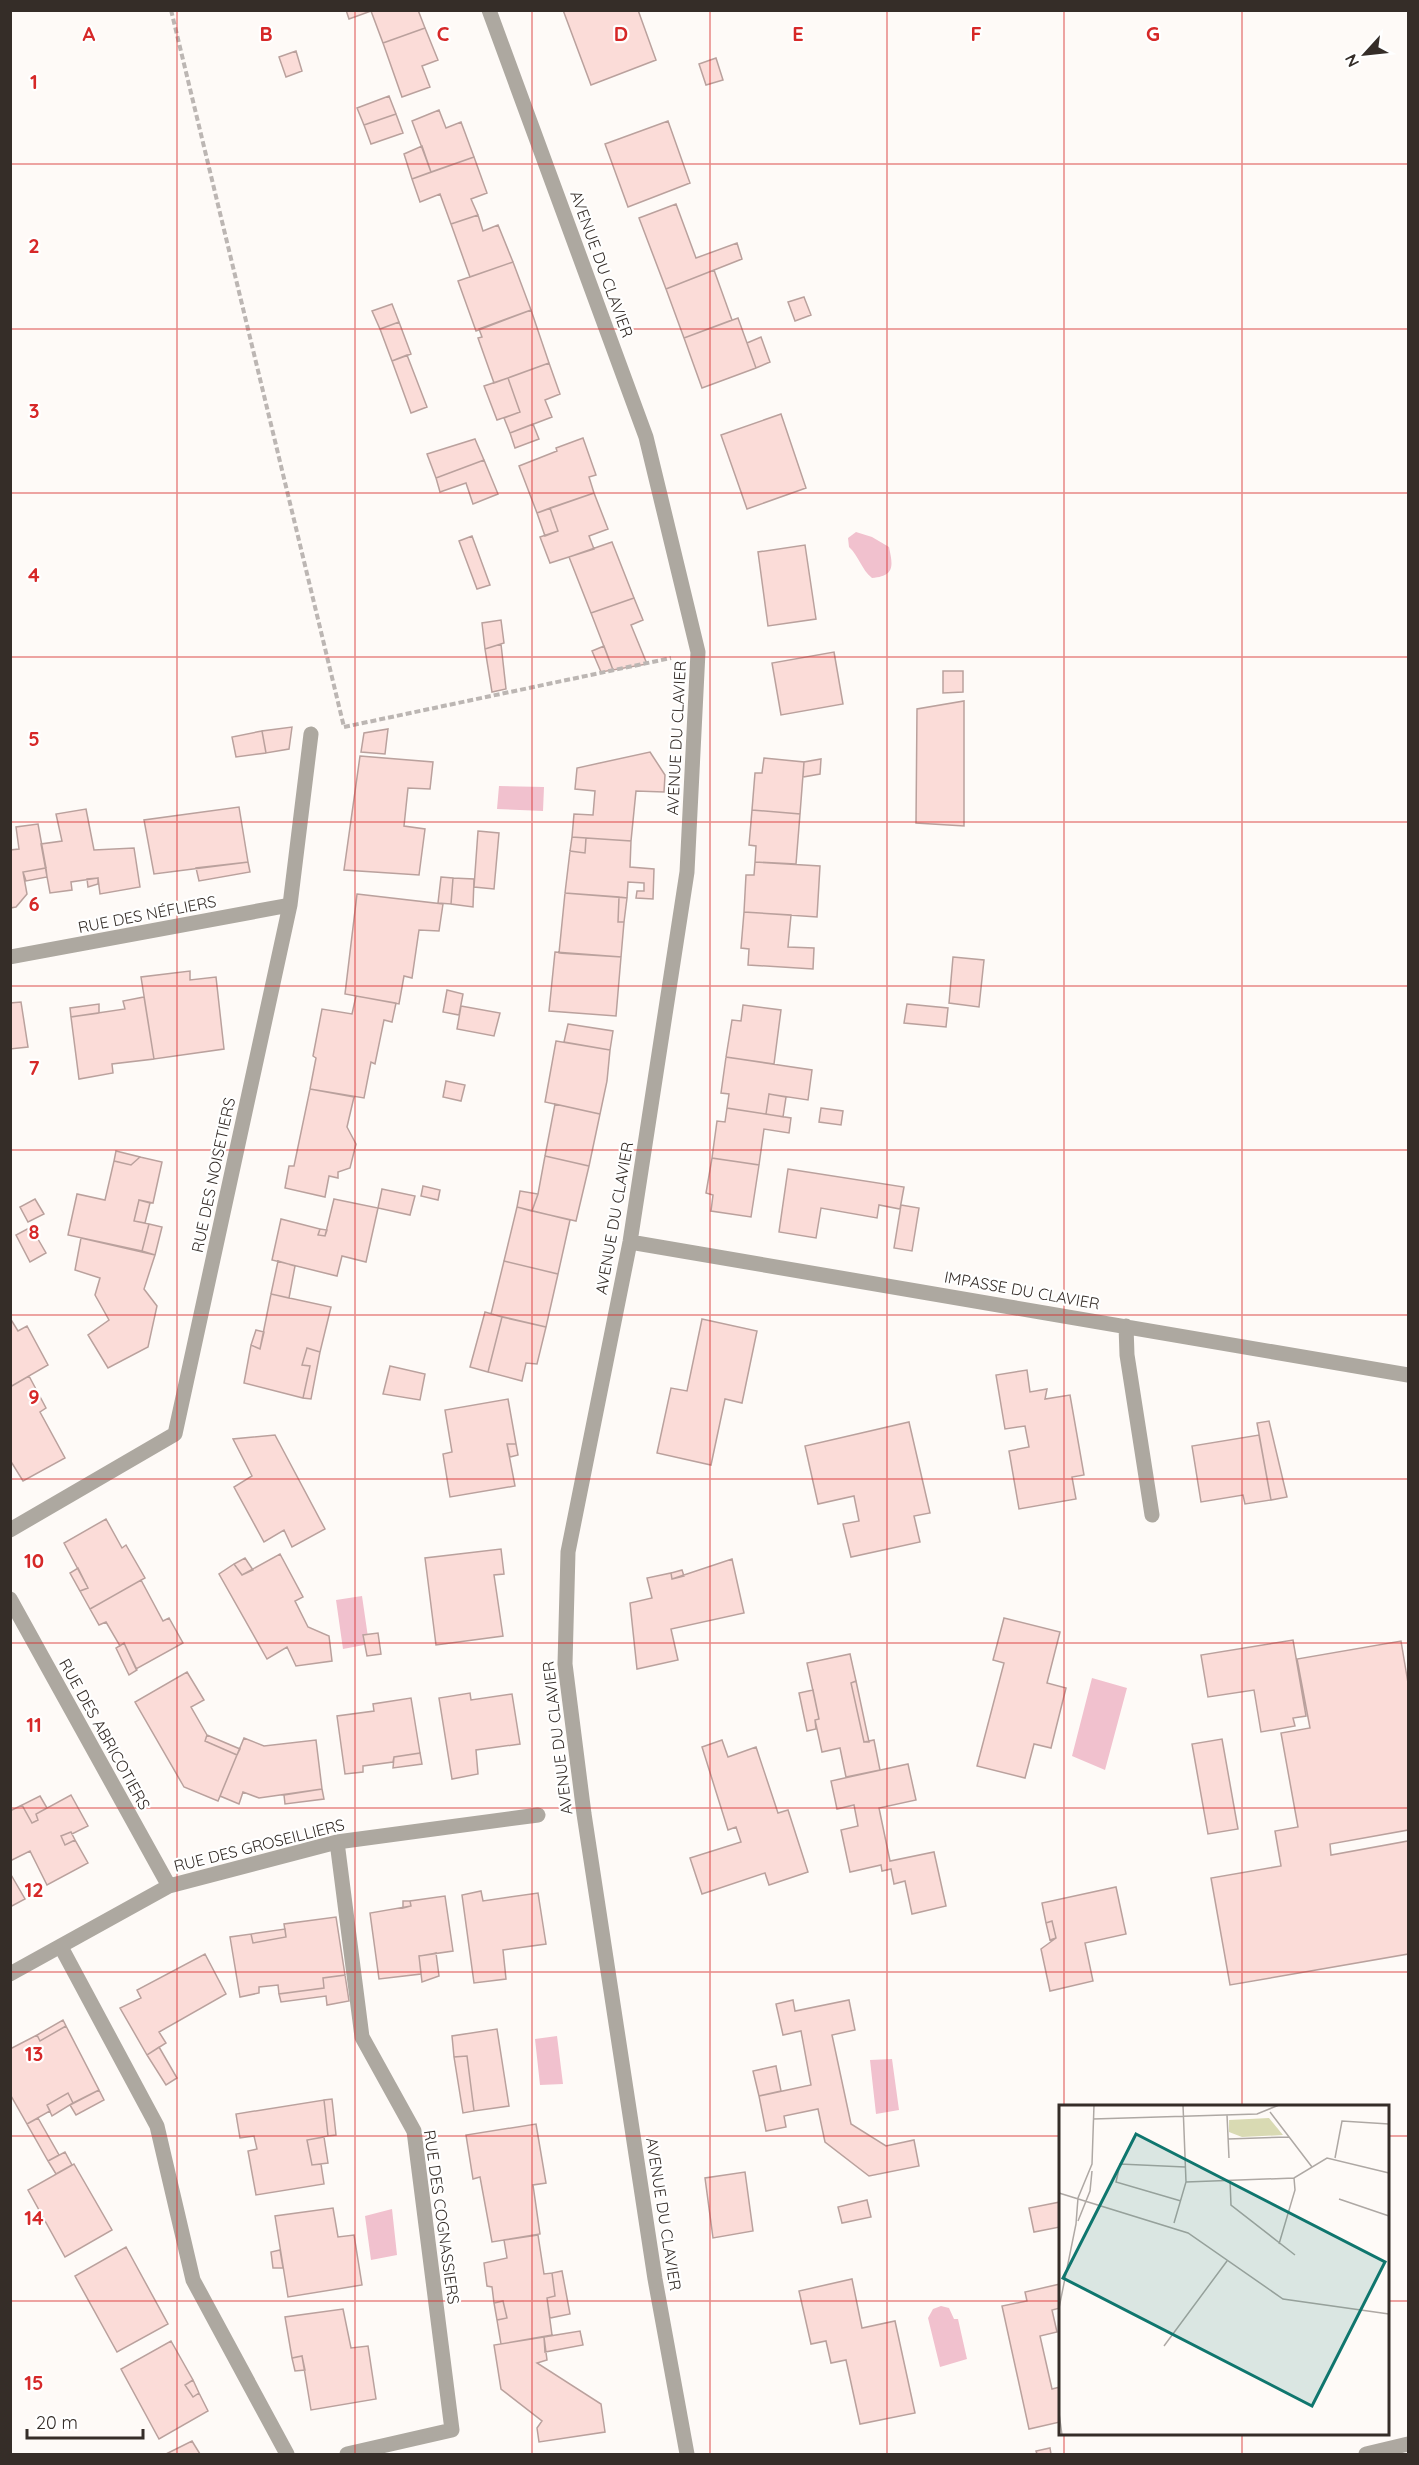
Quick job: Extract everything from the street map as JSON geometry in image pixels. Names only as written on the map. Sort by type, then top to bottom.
[{"type":"street","name":"AVENUE DU CLAVIER","points":[[489,10],[646,437],[698,652],[687,872],[630,1242],[568,1552],[565,1664],[584,1814],[651,2255],[687,2454]]},
{"type":"street","name":"RUE DES NOISETIERS","points":[[10,1530],[175,1434],[290,905],[311,734]]},
{"type":"street","name":"RUE DES NÉFLIERS","points":[[10,957],[290,905]]},
{"type":"street","name":"IMPASSE DU CLAVIER","points":[[630,1242],[1408,1375]]},
{"type":"street","points":[[1126,1326],[1127,1355],[1152,1515]]},
{"type":"street","name":"RUE DES ABRICOTIERS","points":[[10,1599],[169,1886]]},
{"type":"street","name":"RUE DES GROSEILLIERS","points":[[10,1974],[169,1886],[337,1842],[538,1815]]},
{"type":"street","name":"RUE DES COGNASSIERS","points":[[337,1842],[362,2037],[414,2131],[452,2430],[347,2454]]},
{"type":"street","points":[[61,1947],[157,2127],[193,2280],[287,2454]]},
{"type":"street","points":[[1366,2454],[1408,2444]]},
{"type":"path","points":[[171,10],[344,726]]},
{"type":"path","points":[[311,734],[698,652]]},
{"type":"shaded area","points":[[856,532],[872,537],[889,547],[891,569],[885,575],[872,578],[865,571],[849,547],[848,538]]},
{"type":"shaded area","points":[[499,786],[544,787],[543,811],[497,809]]},
{"type":"shaded area","points":[[362,1596],[369,1644],[343,1649],[336,1600]]},
{"type":"shaded area","points":[[1092,1678],[1127,1688],[1105,1770],[1072,1756]]},
{"type":"shaded area","points":[[557,2036],[563,2084],[540,2085],[535,2039]]},
{"type":"shaded area","points":[[892,2059],[899,2110],[876,2114],[870,2060]]},
{"type":"shaded area","points":[[392,2209],[397,2255],[371,2260],[365,2216]]},
{"type":"shaded area","points":[[941,2306],[949,2308],[954,2319],[958,2319],[967,2359],[940,2367],[928,2318],[933,2309]]},
{"type":"building","points":[[346,10],[418,10],[425,28],[383,43],[371,11],[349,19]]},
{"type":"building","points":[[563,10],[638,10],[656,60],[591,85]]},
{"type":"building","points":[[425,28],[438,60],[422,66],[430,87],[402,97],[383,43]]},
{"type":"building","points":[[296,51],[302,71],[286,77],[279,57]]},
{"type":"building","points":[[716,58],[723,80],[706,85],[699,64]]},
{"type":"building","points":[[389,96],[396,114],[364,125],[357,108]]},
{"type":"building","points":[[439,110],[446,128],[461,122],[474,157],[431,172],[412,121]]},
{"type":"building","points":[[396,114],[403,133],[371,144],[364,125]]},
{"type":"building","points":[[668,121],[690,183],[628,207],[605,144]]},
{"type":"building","points":[[422,146],[431,172],[412,179],[404,154]]},
{"type":"building","points":[[474,157],[487,193],[471,199],[478,215],[451,224],[440,194],[420,202],[412,179]]},
{"type":"building","points":[[676,204],[696,258],[737,243],[742,259],[666,289],[639,218]]},
{"type":"building","points":[[478,215],[483,231],[498,225],[513,262],[470,277],[451,224]]},
{"type":"building","points":[[513,262],[531,310],[476,331],[458,281]]},
{"type":"building","points":[[714,270],[732,320],[684,338],[666,289]]},
{"type":"building","points":[[804,297],[811,315],[795,321],[788,302]]},
{"type":"building","points":[[392,304],[399,322],[380,329],[372,311]]},
{"type":"building","points":[[531,310],[549,363],[494,383],[478,338],[482,337],[479,329]]},
{"type":"building","points":[[738,318],[756,368],[702,388],[684,338]]},
{"type":"building","points":[[399,322],[411,354],[392,361],[380,329]]},
{"type":"building","points":[[761,337],[770,362],[756,368],[747,343]]},
{"type":"building","points":[[407,355],[427,407],[411,413],[392,361]]},
{"type":"building","points":[[549,363],[560,394],[545,400],[552,417],[510,433],[504,418],[520,412],[508,378]]},
{"type":"building","points":[[508,378],[520,412],[497,420],[484,386]]},
{"type":"building","points":[[781,414],[806,488],[747,509],[721,435]]},
{"type":"building","points":[[533,424],[539,439],[515,448],[510,433]]},
{"type":"building","points":[[583,438],[596,475],[589,477],[594,493],[537,513],[519,466]]},
{"type":"building","points":[[475,439],[484,460],[436,478],[427,454]]},
{"type":"building","points":[[484,460],[498,494],[473,504],[466,483],[440,492],[436,478]]},
{"type":"building","points":[[594,493],[608,529],[589,536],[594,549],[550,563],[540,537],[558,531],[550,508]]},
{"type":"building","points":[[550,508],[558,531],[545,536],[537,513]]},
{"type":"building","points":[[472,536],[490,585],[477,589],[459,541]]},
{"type":"building","points":[[612,542],[634,598],[591,613],[569,557]]},
{"type":"building","points":[[805,545],[816,619],[768,626],[758,552]]},
{"type":"building","points":[[634,598],[643,620],[631,625],[647,664],[613,670],[591,613]]},
{"type":"building","points":[[501,620],[504,643],[485,649],[482,623]]},
{"type":"building","points":[[501,644],[506,689],[492,692],[485,649]]},
{"type":"building","points":[[604,646],[613,670],[601,672],[592,651]]},
{"type":"building","points":[[834,652],[843,704],[781,715],[772,663]]},
{"type":"building","points":[[943,671],[963,671],[963,692],[943,693]]},
{"type":"building","points":[[964,701],[964,826],[916,823],[917,709]]},
{"type":"building","points":[[292,727],[289,749],[266,753],[262,731]]},
{"type":"building","points":[[388,729],[385,754],[361,752],[364,733]]},
{"type":"building","points":[[262,731],[266,753],[236,757],[232,737]]},
{"type":"building","points":[[650,752],[665,775],[664,792],[636,791],[631,841],[572,837],[574,814],[593,815],[595,791],[575,789],[577,768]]},
{"type":"building","points":[[360,756],[433,762],[430,789],[408,788],[404,826],[425,829],[419,875],[344,870]]},
{"type":"building","points":[[764,758],[804,762],[800,814],[752,810],[755,773],[762,773]]},
{"type":"building","points":[[821,759],[820,774],[803,777],[804,762]]},
{"type":"building","points":[[239,807],[248,862],[154,874],[144,820]]},
{"type":"building","points":[[86,809],[94,850],[134,848],[140,887],[100,894],[98,878],[71,882],[72,890],[50,893],[41,844],[62,841],[56,814]]},
{"type":"building","points":[[752,810],[800,814],[796,864],[755,862],[756,846],[749,845]]},
{"type":"building","points":[[38,824],[46,868],[23,872],[27,894],[16,907],[10,908],[10,850],[19,849],[16,827]]},
{"type":"building","points":[[478,831],[499,833],[494,889],[474,887]]},
{"type":"building","points":[[572,837],[586,838],[585,853],[570,851]]},
{"type":"building","points":[[586,838],[631,841],[630,867],[654,869],[653,899],[636,898],[637,891],[644,891],[644,883],[628,882],[627,898],[565,893],[570,851],[585,853]]},
{"type":"building","points":[[248,862],[250,872],[199,881],[196,868]]},
{"type":"building","points":[[755,862],[820,866],[817,917],[744,912],[746,875],[754,875]]},
{"type":"building","points":[[46,868],[47,877],[26,881],[23,872]]},
{"type":"building","points":[[441,877],[453,878],[451,904],[438,903]]},
{"type":"building","points":[[98,878],[98,884],[88,887],[87,879]]},
{"type":"building","points":[[453,878],[474,879],[473,907],[451,904]]},
{"type":"building","points":[[565,893],[619,897],[618,922],[624,922],[621,957],[559,953]]},
{"type":"building","points":[[357,894],[443,904],[439,931],[419,930],[412,978],[404,976],[399,1004],[345,994]]},
{"type":"building","points":[[619,897],[627,898],[624,922],[618,922]]},
{"type":"building","points":[[744,912],[791,915],[788,947],[814,948],[813,969],[748,965],[749,949],[741,948]]},
{"type":"building","points":[[555,952],[621,957],[616,1016],[549,1011]]},
{"type":"building","points":[[953,957],[984,960],[979,1007],[949,1003]]},
{"type":"building","points":[[190,971],[190,980],[216,977],[224,1049],[154,1059],[141,977]]},
{"type":"building","points":[[447,990],[463,994],[459,1015],[443,1012]]},
{"type":"building","points":[[356,996],[396,1003],[392,1022],[384,1020],[375,1064],[371,1062],[364,1098],[310,1089],[316,1058],[313,1056],[322,1009],[352,1014]]},
{"type":"building","points":[[144,997],[154,1059],[112,1064],[113,1073],[79,1079],[71,1017],[125,1009],[123,1001]]},
{"type":"building","points":[[21,1002],[28,1047],[10,1049],[10,1003]]},
{"type":"building","points":[[99,1004],[99,1013],[71,1017],[70,1008]]},
{"type":"building","points":[[907,1004],[948,1008],[946,1027],[904,1023]]},
{"type":"building","points":[[743,1005],[781,1010],[774,1064],[726,1057],[732,1020],[741,1021]]},
{"type":"building","points":[[461,1006],[500,1013],[494,1036],[457,1029]]},
{"type":"building","points":[[568,1024],[613,1031],[610,1050],[564,1042]]},
{"type":"building","points":[[556,1041],[610,1050],[607,1081],[600,1114],[545,1102]]},
{"type":"building","points":[[726,1057],[812,1070],[808,1100],[769,1094],[766,1114],[727,1108],[729,1094],[721,1093]]},
{"type":"building","points":[[446,1081],[465,1085],[461,1101],[443,1097]]},
{"type":"building","points":[[310,1089],[354,1097],[347,1127],[356,1144],[350,1168],[338,1172],[338,1178],[329,1176],[325,1197],[285,1188],[289,1166],[294,1166]]},
{"type":"building","points":[[769,1094],[786,1097],[783,1117],[766,1114]]},
{"type":"building","points":[[555,1104],[600,1114],[589,1166],[545,1156]]},
{"type":"building","points":[[727,1108],[791,1118],[789,1133],[764,1129],[759,1165],[712,1158],[717,1121],[725,1122]]},
{"type":"building","points":[[821,1108],[843,1111],[841,1125],[819,1122]]},
{"type":"building","points":[[116,1151],[140,1157],[131,1165],[114,1161]]},
{"type":"building","points":[[545,1156],[589,1166],[576,1221],[532,1211],[538,1194]]},
{"type":"building","points":[[140,1157],[162,1162],[153,1203],[139,1200],[134,1221],[149,1224],[142,1251],[68,1235],[77,1194],[105,1200],[114,1161],[131,1165]]},
{"type":"building","points":[[712,1158],[759,1165],[751,1217],[711,1211],[713,1195],[706,1193]]},
{"type":"building","points":[[788,1169],[904,1187],[900,1209],[879,1205],[877,1218],[821,1208],[816,1238],[779,1232]]},
{"type":"building","points":[[423,1186],[440,1190],[438,1200],[421,1196]]},
{"type":"building","points":[[382,1189],[415,1196],[410,1215],[378,1208]]},
{"type":"building","points":[[520,1191],[538,1194],[532,1211],[517,1207]]},
{"type":"building","points":[[35,1199],[44,1214],[28,1222],[20,1207]]},
{"type":"building","points":[[334,1199],[378,1208],[366,1262],[342,1256],[337,1276],[272,1260],[281,1219],[320,1229],[318,1235],[325,1236]]},
{"type":"building","points":[[139,1200],[150,1203],[145,1223],[134,1221]]},
{"type":"building","points":[[901,1205],[919,1208],[912,1251],[894,1248]]},
{"type":"building","points":[[517,1207],[570,1220],[558,1274],[504,1261]]},
{"type":"building","points":[[149,1224],[162,1227],[155,1255],[142,1251]]},
{"type":"building","points":[[31,1227],[46,1253],[30,1262],[16,1235]]},
{"type":"building","points":[[320,1229],[327,1230],[325,1236],[318,1235]]},
{"type":"building","points":[[81,1238],[155,1255],[144,1289],[157,1306],[148,1347],[108,1368],[88,1335],[109,1320],[95,1295],[100,1278],[75,1270]]},
{"type":"building","points":[[278,1261],[295,1266],[289,1298],[271,1294]]},
{"type":"building","points":[[504,1261],[558,1274],[546,1327],[491,1314]]},
{"type":"building","points":[[271,1294],[331,1307],[320,1352],[307,1348],[302,1365],[310,1366],[303,1398],[244,1383],[251,1345],[260,1349]]},
{"type":"building","points":[[485,1312],[502,1317],[488,1372],[470,1367]]},
{"type":"building","points":[[502,1317],[546,1327],[537,1364],[526,1363],[522,1381],[488,1372]]},
{"type":"building","points":[[10,1318],[18,1331],[27,1326],[48,1365],[10,1387]]},
{"type":"building","points":[[702,1319],[757,1331],[742,1403],[725,1399],[711,1465],[657,1453],[671,1388],[687,1391]]},
{"type":"building","points":[[256,1330],[264,1332],[260,1349],[251,1345]]},
{"type":"building","points":[[307,1348],[320,1352],[311,1399],[303,1398],[310,1366],[302,1365]]},
{"type":"building","points":[[390,1366],[425,1374],[420,1400],[383,1394]]},
{"type":"building","points":[[1027,1370],[1030,1392],[1047,1389],[1045,1399],[1070,1395],[1084,1475],[1072,1477],[1076,1499],[1019,1509],[1009,1451],[1029,1447],[1025,1426],[1005,1429],[996,1375]]},
{"type":"building","points":[[29,1376],[46,1408],[40,1412],[65,1458],[23,1481],[10,1460],[10,1387]]},
{"type":"building","points":[[508,1399],[516,1444],[507,1444],[515,1486],[450,1497],[443,1454],[452,1452],[445,1410]]},
{"type":"building","points":[[1269,1421],[1287,1497],[1271,1500],[1257,1423]]},
{"type":"building","points":[[909,1422],[930,1513],[914,1516],[920,1542],[851,1557],[843,1524],[859,1521],[854,1496],[818,1504],[805,1446]]},
{"type":"building","points":[[275,1435],[325,1529],[292,1547],[284,1530],[264,1542],[234,1487],[252,1476],[233,1439]]},
{"type":"building","points":[[1259,1435],[1271,1500],[1245,1504],[1243,1495],[1201,1502],[1192,1446]]},
{"type":"building","points":[[507,1444],[516,1444],[518,1455],[510,1457]]},
{"type":"building","points":[[106,1519],[122,1548],[126,1545],[145,1578],[90,1609],[80,1591],[88,1588],[64,1543]]},
{"type":"building","points":[[501,1549],[504,1574],[494,1575],[503,1636],[436,1645],[425,1558]]},
{"type":"building","points":[[280,1554],[303,1597],[295,1601],[308,1627],[329,1636],[332,1661],[296,1666],[287,1647],[267,1659],[219,1574],[234,1564],[242,1575]]},
{"type":"building","points":[[245,1558],[253,1570],[242,1575],[234,1564]]},
{"type":"building","points":[[732,1559],[744,1613],[671,1629],[678,1660],[637,1669],[630,1603],[652,1598],[647,1578],[671,1573],[672,1579]]},
{"type":"building","points":[[78,1568],[88,1588],[80,1591],[70,1573]]},
{"type":"building","points":[[682,1570],[684,1576],[672,1579],[671,1573]]},
{"type":"building","points":[[141,1580],[163,1621],[169,1618],[183,1643],[136,1669],[124,1643],[120,1646],[106,1622],[99,1625],[90,1609]]},
{"type":"building","points":[[1004,1618],[1060,1632],[1047,1683],[1066,1688],[1051,1748],[1034,1744],[1025,1778],[977,1766],[1004,1663],[993,1660]]},
{"type":"building","points":[[378,1633],[381,1654],[367,1656],[363,1635]]},
{"type":"building","points":[[1293,1640],[1306,1716],[1293,1718],[1295,1726],[1261,1732],[1254,1690],[1208,1697],[1201,1655]]},
{"type":"building","points":[[1401,1641],[1408,1683],[1408,1830],[1330,1844],[1331,1855],[1408,1841],[1408,1954],[1230,1985],[1211,1878],[1281,1866],[1275,1831],[1298,1827],[1281,1733],[1310,1728],[1297,1659]]},
{"type":"building","points":[[124,1643],[137,1670],[129,1675],[116,1648]]},
{"type":"building","points":[[850,1654],[856,1681],[851,1683],[864,1742],[874,1740],[880,1770],[846,1777],[840,1748],[822,1752],[815,1720],[819,1719],[807,1663]]},
{"type":"building","points":[[187,1672],[204,1700],[191,1707],[207,1735],[205,1741],[237,1755],[218,1801],[184,1787],[135,1702]]},
{"type":"building","points":[[856,1681],[869,1742],[864,1742],[851,1683]]},
{"type":"building","points":[[813,1690],[819,1719],[815,1720],[816,1729],[807,1731],[799,1693]]},
{"type":"building","points":[[470,1693],[471,1700],[512,1694],[520,1744],[476,1750],[478,1774],[452,1779],[439,1698]]},
{"type":"building","points":[[411,1698],[420,1753],[394,1757],[393,1762],[363,1766],[363,1772],[345,1774],[337,1716],[374,1711],[373,1704]]},
{"type":"building","points":[[207,1735],[240,1749],[237,1755],[205,1741]]},
{"type":"building","points":[[244,1738],[264,1746],[316,1740],[322,1789],[259,1798],[243,1792],[239,1804],[220,1796]]},
{"type":"building","points":[[1222,1739],[1238,1829],[1208,1834],[1192,1744]]},
{"type":"building","points":[[722,1740],[728,1757],[756,1747],[778,1813],[788,1810],[808,1872],[769,1885],[765,1873],[702,1894],[690,1858],[741,1842],[736,1827],[728,1830],[702,1747]]},
{"type":"building","points":[[420,1753],[422,1764],[393,1768],[394,1757]]},
{"type":"building","points":[[908,1764],[916,1800],[879,1808],[890,1861],[934,1852],[946,1906],[912,1914],[905,1881],[894,1884],[891,1869],[882,1871],[881,1865],[850,1872],[841,1830],[858,1826],[854,1805],[837,1809],[831,1781]]},
{"type":"building","points":[[322,1789],[324,1799],[285,1804],[284,1795]]},
{"type":"building","points":[[71,1795],[88,1826],[72,1834],[71,1832],[61,1836],[65,1845],[75,1840],[88,1863],[47,1885],[30,1851],[10,1861],[10,1811],[22,1805],[32,1823],[38,1820],[36,1814]]},
{"type":"building","points":[[40,1796],[47,1808],[36,1814],[38,1820],[32,1823],[22,1805]]},
{"type":"building","points":[[71,1832],[75,1840],[65,1845],[61,1836]]},
{"type":"building","points":[[10,1873],[25,1899],[10,1907]]},
{"type":"building","points":[[1116,1887],[1126,1934],[1085,1943],[1093,1981],[1050,1991],[1041,1949],[1056,1938],[1052,1921],[1046,1923],[1042,1903]]},
{"type":"building","points":[[481,1891],[483,1901],[538,1893],[546,1944],[503,1950],[506,1979],[474,1983],[462,1895]]},
{"type":"building","points":[[445,1896],[453,1951],[419,1956],[421,1974],[379,1979],[370,1913],[411,1906],[410,1901]]},
{"type":"building","points":[[403,1901],[410,1901],[411,1906],[403,1908]]},
{"type":"building","points":[[336,1917],[345,1975],[323,1978],[324,1988],[279,1994],[278,1985],[259,1987],[259,1993],[240,1997],[230,1937],[251,1934],[253,1943],[286,1937],[284,1924]]},
{"type":"building","points":[[1052,1921],[1056,1938],[1050,1940],[1046,1923]]},
{"type":"building","points":[[285,1929],[286,1937],[253,1943],[251,1934]]},
{"type":"building","points":[[436,1953],[439,1976],[422,1982],[419,1956]]},
{"type":"building","points":[[205,1954],[226,1994],[159,2032],[166,2043],[147,2055],[120,2008],[141,1998],[137,1990]]},
{"type":"building","points":[[345,1975],[349,2001],[327,2005],[326,1996],[281,2002],[279,1994],[324,1988],[323,1978]]},
{"type":"building","points":[[793,2000],[795,2011],[849,2000],[855,2030],[832,2035],[851,2124],[886,2146],[914,2140],[919,2166],[869,2176],[825,2142],[818,2109],[784,2116],[786,2127],[766,2131],[759,2096],[811,2085],[801,2031],[783,2035],[776,2004]]},
{"type":"building","points":[[63,2020],[66,2026],[40,2041],[37,2035]]},
{"type":"building","points":[[66,2026],[99,2090],[73,2103],[68,2093],[47,2105],[50,2111],[27,2124],[10,2094],[10,2049],[37,2035],[40,2041]]},
{"type":"building","points":[[497,2029],[509,2106],[474,2111],[467,2056],[454,2057],[452,2036]]},
{"type":"building","points":[[159,2047],[177,2078],[166,2085],[147,2055]]},
{"type":"building","points":[[467,2056],[474,2111],[463,2113],[454,2057]]},
{"type":"building","points":[[776,2066],[781,2091],[759,2096],[753,2071]]},
{"type":"building","points":[[99,2090],[104,2100],[76,2115],[70,2105]]},
{"type":"building","points":[[68,2093],[73,2103],[52,2116],[47,2105]]},
{"type":"building","points":[[332,2099],[336,2135],[328,2136],[324,2100]]},
{"type":"building","points":[[324,2100],[328,2136],[307,2140],[312,2165],[321,2164],[324,2184],[256,2195],[248,2151],[257,2149],[254,2136],[240,2138],[236,2114]]},
{"type":"building","points":[[38,2118],[59,2155],[48,2161],[27,2124]]},
{"type":"building","points":[[536,2124],[546,2183],[533,2185],[540,2234],[492,2242],[480,2177],[473,2179],[466,2135]]},
{"type":"building","points":[[324,2137],[328,2163],[312,2165],[307,2140]]},
{"type":"building","points":[[65,2152],[72,2165],[56,2174],[48,2161]]},
{"type":"building","points":[[74,2164],[112,2230],[65,2257],[28,2190]]},
{"type":"building","points":[[745,2172],[753,2231],[713,2238],[705,2178]]},
{"type":"building","points":[[867,2200],[871,2217],[842,2223],[838,2207]]},
{"type":"building","points":[[1059,2202],[1059,2227],[1034,2232],[1029,2208]]},
{"type":"building","points":[[333,2208],[338,2237],[354,2235],[362,2285],[288,2297],[275,2216]]},
{"type":"building","points":[[538,2235],[544,2274],[552,2273],[555,2296],[547,2298],[552,2335],[501,2344],[497,2320],[507,2318],[503,2301],[494,2303],[492,2287],[487,2286],[484,2263],[507,2258],[504,2240]]},
{"type":"building","points":[[126,2247],[168,2324],[117,2352],[75,2276]]},
{"type":"building","points":[[280,2250],[283,2268],[273,2268],[271,2252]]},
{"type":"building","points":[[562,2271],[570,2314],[550,2318],[547,2298],[555,2296],[552,2273]]},
{"type":"building","points":[[852,2279],[862,2328],[895,2321],[915,2413],[860,2424],[846,2360],[831,2363],[826,2341],[811,2344],[799,2291]]},
{"type":"building","points":[[1059,2284],[1059,2308],[1052,2310],[1057,2332],[1040,2336],[1052,2389],[1059,2387],[1059,2422],[1029,2429],[1002,2306],[1027,2301],[1025,2292]]},
{"type":"building","points":[[503,2301],[507,2318],[497,2320],[494,2303]]},
{"type":"building","points":[[343,2309],[351,2348],[368,2346],[376,2399],[311,2410],[302,2356],[292,2358],[285,2317]]},
{"type":"building","points":[[580,2331],[583,2345],[545,2352],[544,2337]]},
{"type":"building","points":[[544,2337],[547,2360],[537,2363],[601,2404],[605,2432],[539,2442],[537,2428],[542,2421],[501,2389],[494,2345]]},
{"type":"building","points":[[171,2341],[193,2380],[185,2385],[193,2397],[199,2393],[208,2411],[159,2439],[121,2369]]},
{"type":"building","points":[[302,2356],[305,2370],[295,2371],[292,2358]]},
{"type":"building","points":[[193,2380],[199,2393],[193,2397],[185,2385]]},
{"type":"building","points":[[192,2441],[200,2454],[166,2454]]},
{"type":"building","points":[[1050,2448],[1051,2454],[1037,2454],[1036,2451]]}]
